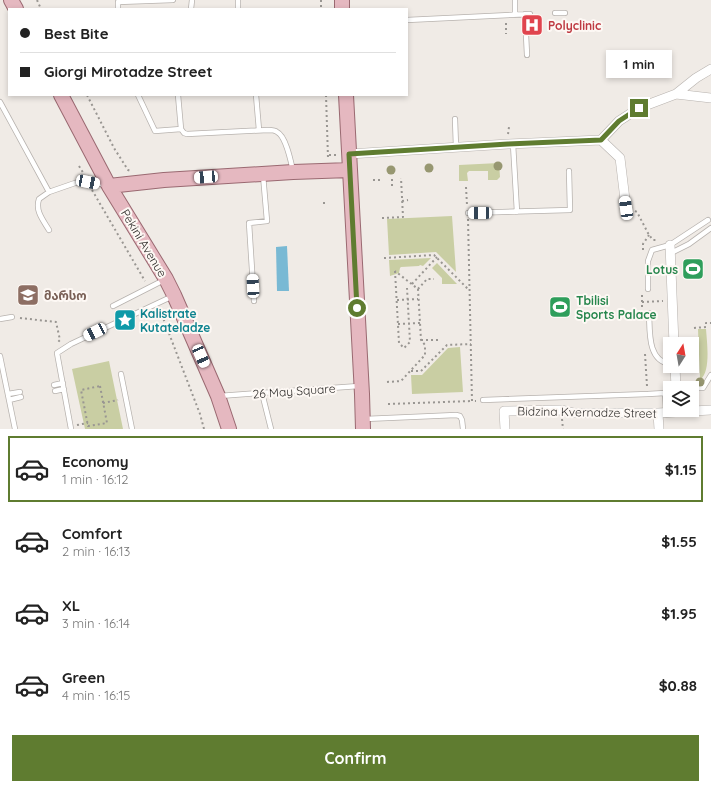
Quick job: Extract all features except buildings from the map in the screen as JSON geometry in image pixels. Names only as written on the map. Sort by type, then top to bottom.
[{"type":"main road","name":"Pekini Avenue","points":[[62,96],[109,186],[174,295],[218,396]]},
{"type":"main road","points":[[346,96],[361,386],[361,426]]},
{"type":"main road","points":[[109,186],[164,180],[350,170]]},
{"type":"main road","points":[[218,396],[229,429]]},
{"type":"street","points":[[349,154],[601,140],[619,121],[639,108],[676,94],[696,78],[711,69]]},
{"type":"street","points":[[676,94],[711,98]]},
{"type":"street","points":[[601,140],[620,158],[626,208]]},
{"type":"street","points":[[671,249],[674,337]]},
{"type":"street","name":"Bidzina Kvernadze Street","points":[[504,429],[504,411],[554,413],[562,410],[574,413],[662,413],[711,410]]},
{"type":"street","points":[[659,429],[662,413]]},
{"type":"lane","points":[[118,8],[118,2],[173,0]]},
{"type":"lane","points":[[514,0],[515,15]]},
{"type":"lane","points":[[555,13],[564,12]]},
{"type":"lane","points":[[408,20],[528,14],[527,55]]},
{"type":"lane","points":[[138,96],[155,131],[181,129]]},
{"type":"lane","points":[[178,96],[181,129],[187,134],[259,130],[277,131],[282,136],[292,162],[293,172]]},
{"type":"lane","points":[[256,96],[259,130]]},
{"type":"lane","points":[[0,102],[49,192]]},
{"type":"lane","points":[[456,119],[456,147]]},
{"type":"lane","points":[[513,144],[517,212]]},
{"type":"lane","points":[[468,213],[570,210],[569,171]]},
{"type":"lane","points":[[254,301],[249,223],[267,221],[263,174]]},
{"type":"lane","points":[[49,230],[38,211],[38,200],[49,192],[75,183],[88,182],[109,186]]},
{"type":"lane","points":[[671,249],[708,220]]},
{"type":"lane","points":[[648,289],[648,261],[652,250],[671,249],[689,244],[711,228]]},
{"type":"lane","points":[[113,306],[166,280]]},
{"type":"lane","points":[[71,429],[58,353],[71,344],[174,295]]},
{"type":"lane","points":[[649,313],[651,343],[655,356],[663,362]]},
{"type":"lane","points":[[0,319],[12,317]]},
{"type":"lane","points":[[0,356],[15,429]]},
{"type":"lane","points":[[121,374],[132,429]]},
{"type":"lane","points":[[699,388],[703,388],[711,375]]},
{"type":"lane","points":[[55,388],[63,386]]},
{"type":"lane","name":"26 May Square","points":[[218,396],[361,386]]},
{"type":"lane","points":[[262,393],[271,429]]},
{"type":"lane","points":[[484,400],[663,393]]},
{"type":"lane","points":[[9,397],[21,394]]},
{"type":"lane","points":[[662,413],[663,403]]},
{"type":"lane","points":[[361,426],[456,415],[460,416],[462,420],[463,429]]},
{"type":"path","points":[[506,15],[506,34]]},
{"type":"path","points":[[88,96],[114,148],[128,170],[136,172]]},
{"type":"path","points":[[324,160],[329,155],[326,96]]},
{"type":"path","points":[[382,218],[403,217],[401,178]]},
{"type":"path","points":[[392,179],[392,187]]},
{"type":"path","points":[[373,180],[380,180]]},
{"type":"path","points":[[88,182],[149,288]]},
{"type":"path","points":[[466,187],[468,213],[468,289],[472,401]]},
{"type":"path","points":[[402,201],[408,200]]},
{"type":"path","points":[[626,208],[637,212],[649,236],[653,240],[662,241],[671,249]]},
{"type":"path","points":[[384,258],[434,254],[468,289]]},
{"type":"path","points":[[412,284],[437,257]]},
{"type":"path","points":[[407,288],[410,342],[404,348],[399,343],[396,271],[418,289]]},
{"type":"path","points":[[387,382],[401,381],[425,355],[425,345],[421,340],[418,289],[427,279],[434,279]]},
{"type":"path","points":[[641,288],[643,314]]},
{"type":"path","points":[[397,300],[418,299]]},
{"type":"path","points":[[642,302],[658,301]]},
{"type":"path","points":[[157,303],[200,414],[204,429]]},
{"type":"path","points":[[12,317],[56,322],[60,340]]},
{"type":"path","points":[[398,324],[420,323]]},
{"type":"path","points":[[694,328],[706,327],[706,323],[711,323]]},
{"type":"path","points":[[421,340],[440,340]]},
{"type":"path","points":[[410,372],[421,371],[447,345],[471,344]]},
{"type":"path","points":[[645,349],[648,394]]},
{"type":"path","points":[[100,386],[103,403],[107,423],[88,426],[81,390],[100,386]]},
{"type":"path","points":[[103,403],[125,399]]},
{"type":"path","points":[[388,404],[484,400]]},
{"type":"green space","points":[[499,163],[500,177],[497,180],[488,180],[488,171],[469,171],[467,173],[468,181],[459,181],[459,165]]},
{"type":"green space","points":[[452,216],[456,272],[436,252],[389,255],[387,219]]},
{"type":"green space","points":[[431,258],[423,266],[401,267],[399,273],[390,276],[389,260]]},
{"type":"green space","points":[[437,263],[457,284],[442,284],[442,278],[432,268]]},
{"type":"green space","points":[[698,329],[706,329],[707,364],[706,371],[700,380],[699,337]]},
{"type":"green space","points":[[460,347],[463,392],[412,394],[411,375],[422,375],[448,348]]},
{"type":"green space","points":[[109,361],[123,429],[85,429],[72,369]]},
{"type":"water","points":[[287,246],[289,291],[277,291],[276,247]]},
{"type":"place","name":"Polyclinic","points":[[532,25]]},
{"type":"place","name":"Lotus","points":[[693,269]]},
{"type":"place","name":"მარსო","points":[[28,295]]},
{"type":"place","name":"Tbilisi Sports Palace","points":[[560,307]]},
{"type":"place","name":"Kalistrate Kutateladze","points":[[125,320]]},
{"type":"route","points":[[357,308],[349,154],[601,140],[619,121],[639,108]]}]
